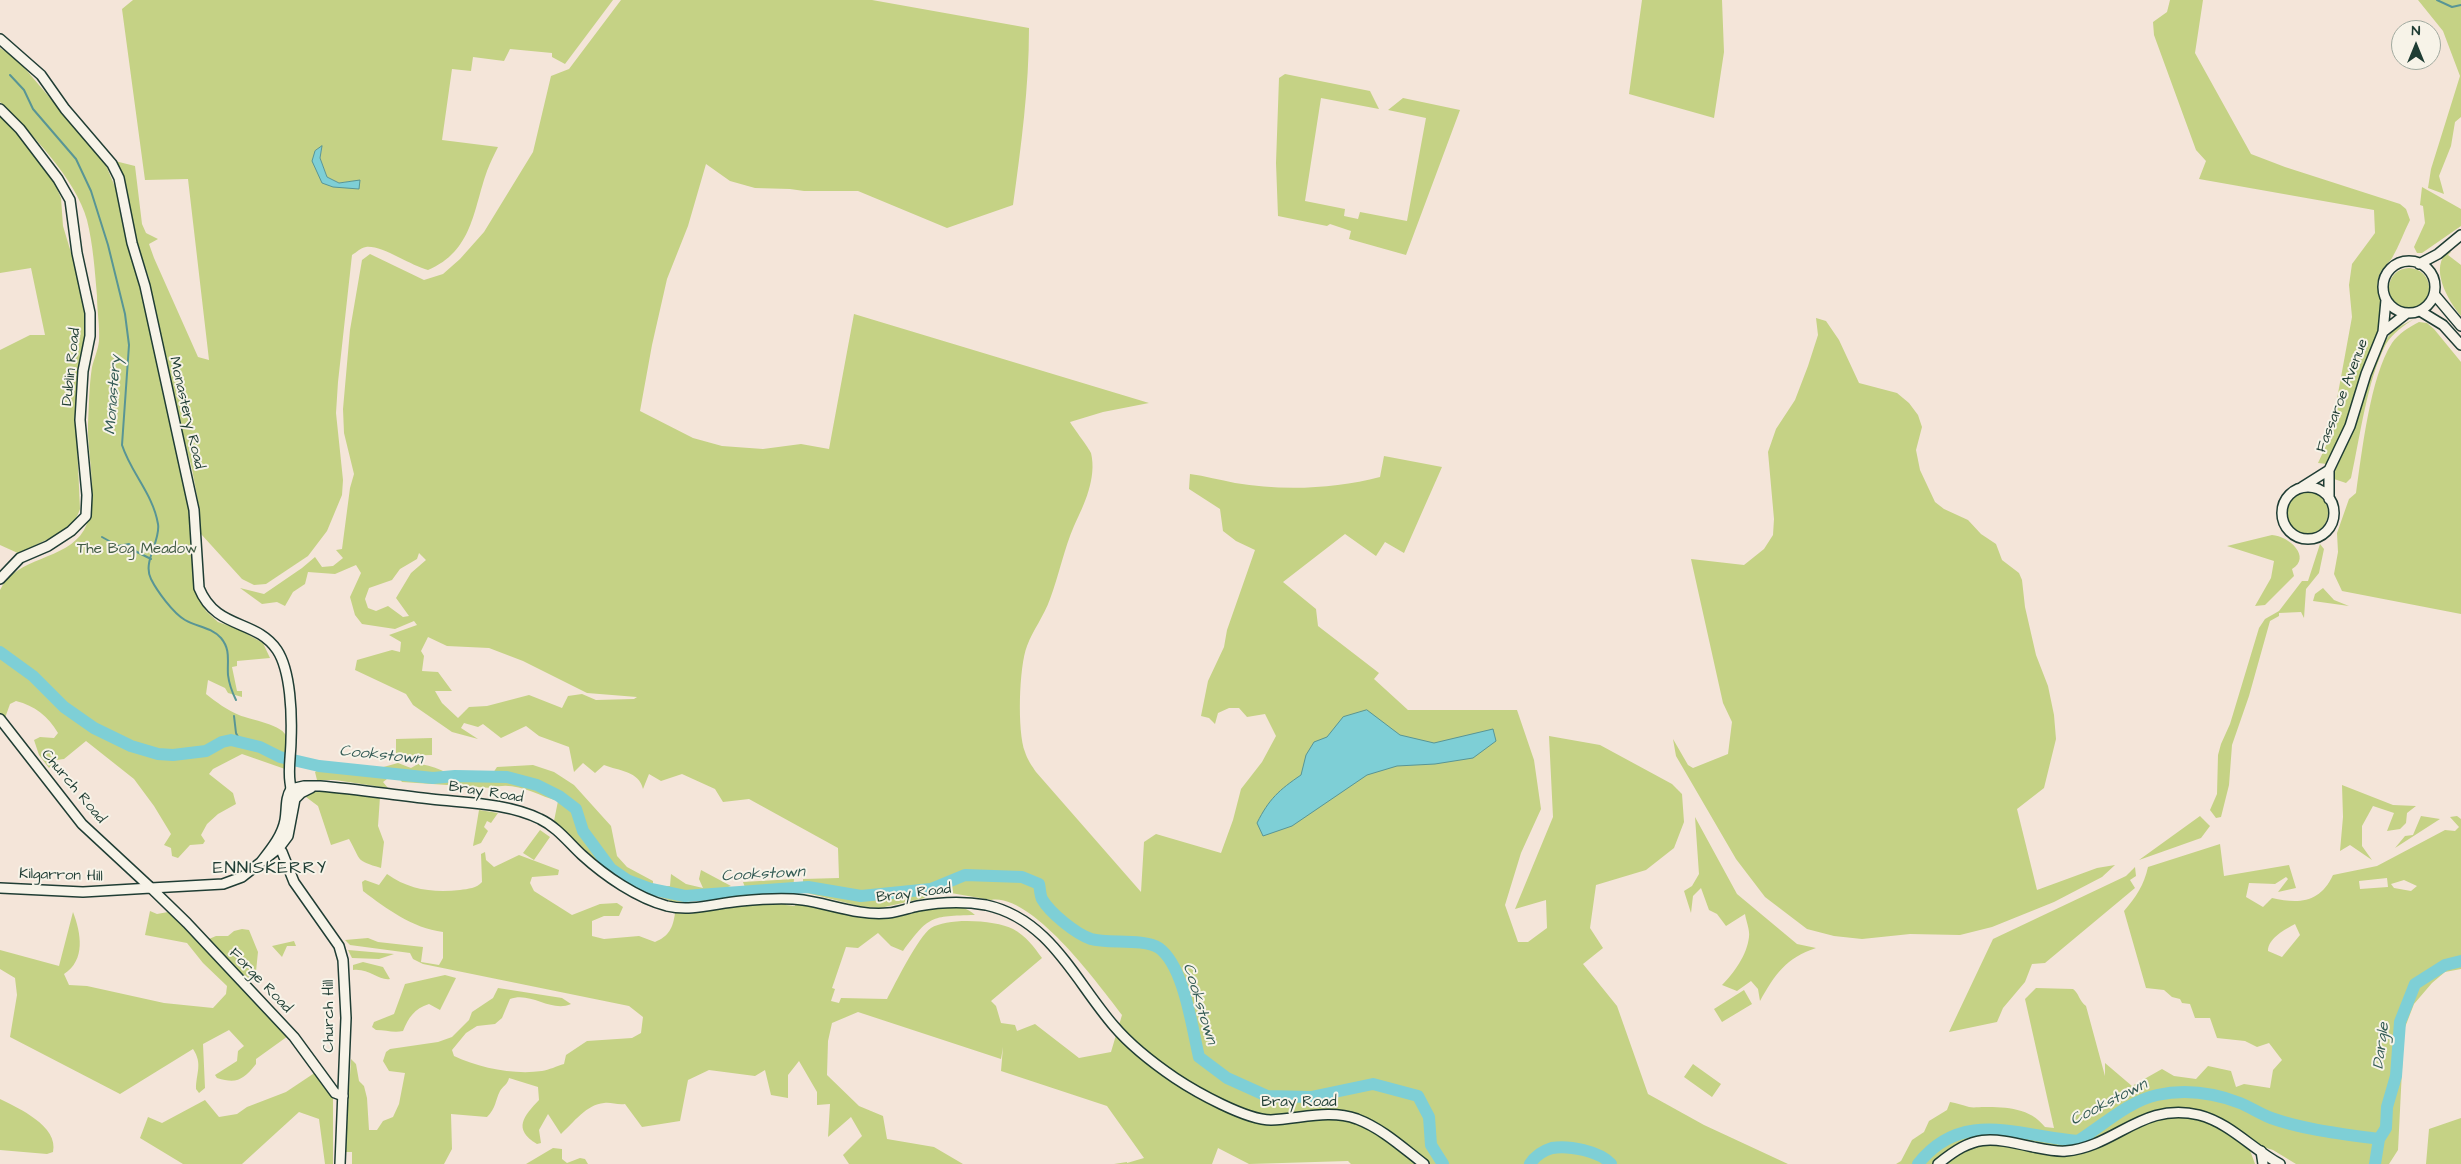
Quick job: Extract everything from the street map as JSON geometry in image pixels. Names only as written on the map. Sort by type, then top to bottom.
[{"type":"main road","name":"Monastery Road","points":[[0,39],[41,75],[66,109],[108,159],[119,178],[132,243],[145,286],[194,510],[199,588],[203,598],[218,615],[259,633],[277,650],[288,686],[291,741],[289,773],[294,792]]},
{"type":"main road","name":"Dublin Road","points":[[0,109],[20,129],[58,178],[70,200],[77,253],[90,313],[90,336],[83,371],[80,420],[87,495],[86,516],[78,527],[63,537],[20,558],[0,579]]},
{"type":"main road","points":[[2419,264],[2438,254],[2461,235]]},
{"type":"main road","points":[[2431,274],[2438,254]]},
{"type":"main road","points":[[2383,332],[2386,300],[2383,286],[2388,272],[2404,262],[2419,264],[2431,274],[2435,287],[2434,294],[2426,307],[2420,311],[2406,313],[2391,307],[2386,300]]},
{"type":"main road","points":[[2434,294],[2461,326]]},
{"type":"main road","points":[[2420,311],[2443,325],[2461,344]]},
{"type":"main road","points":[[2383,332],[2406,313]]},
{"type":"main road","name":"Fassaroe Avenue","points":[[2329,470],[2350,426],[2372,358],[2383,332]]},
{"type":"main road","points":[[2329,470],[2330,499],[2334,513],[2329,527],[2314,538],[2299,537],[2285,526],[2282,509],[2288,496],[2300,488],[2329,470]]},
{"type":"main road","points":[[2300,488],[2317,488],[2330,499]]},
{"type":"main road","name":"Church Road","points":[[0,719],[82,824],[151,888]]},
{"type":"main road","name":"Bray Road","points":[[294,792],[304,786],[359,789],[485,805],[537,817],[550,824],[586,858],[616,881],[656,903],[670,907],[688,909],[740,901],[776,899],[801,900],[884,914],[958,901],[991,906],[1028,924],[1041,934],[1075,972],[1106,1017],[1127,1041],[1187,1086],[1259,1119],[1317,1115],[1355,1118],[1383,1132],[1424,1164]]},
{"type":"main road","name":"Kilgarron Hill","points":[[0,888],[82,892],[232,882],[261,862],[277,845],[283,827],[288,793],[294,792]]},
{"type":"main road","name":"Church Hill","points":[[277,845],[294,882],[340,946],[343,960],[346,1018],[340,1164]]},
{"type":"main road","name":"Forge Road","points":[[151,888],[271,1012],[294,1038],[335,1092],[343,1096]]},
{"type":"main road","points":[[1938,1164],[1968,1143],[1984,1139],[2065,1151],[2082,1148],[2107,1139],[2134,1123],[2156,1115],[2179,1113],[2199,1115],[2226,1127],[2280,1164]]},
{"type":"main road","points":[[2260,1151],[2263,1164]]},
{"type":"green space","points":[[133,0],[613,0],[565,64],[552,57],[552,53],[510,49],[504,61],[473,57],[471,71],[452,69],[442,140],[498,147],[487,171],[469,228],[463,241],[454,252],[443,262],[428,270],[373,247],[360,249],[352,255],[336,413],[343,480],[342,495],[327,531],[308,556],[266,584],[254,585],[242,579],[201,534],[199,507],[192,469],[165,369],[149,278],[133,232],[121,175],[115,161],[135,166],[142,224],[146,233],[158,239],[149,244],[154,258],[198,357],[209,360],[188,179],[145,180],[122,9]],"holes":[[[322,147],[320,158],[327,177],[339,183],[354,181],[359,189],[322,183],[315,151]]]},
{"type":"green space","points":[[621,0],[872,0],[1029,28],[1026,95],[1013,205],[947,228],[858,191],[804,191],[755,188],[730,181],[706,164],[688,226],[667,279],[640,411],[693,438],[722,446],[763,449],[801,444],[829,449],[854,314],[1149,403],[1103,412],[1070,422],[1091,453],[1091,482],[1067,544],[1050,599],[1032,634],[1024,655],[1020,699],[1022,743],[1031,765],[1141,892],[1144,842],[1156,834],[1221,853],[1233,820],[1241,789],[1262,762],[1276,736],[1265,714],[1247,717],[1239,708],[1229,708],[1218,713],[1215,724],[1209,718],[1201,716],[1208,681],[1224,647],[1227,630],[1255,550],[1236,541],[1223,531],[1220,509],[1189,489],[1190,474],[1253,486],[1308,488],[1345,484],[1380,477],[1384,456],[1442,467],[1404,553],[1385,542],[1376,556],[1345,534],[1283,582],[1316,609],[1318,626],[1379,673],[1374,679],[1408,710],[1517,710],[1534,760],[1541,809],[1521,853],[1505,905],[1518,942],[1528,942],[1547,928],[1546,900],[1515,909],[1553,817],[1549,736],[1600,745],[1672,784],[1682,794],[1684,822],[1674,848],[1646,870],[1596,885],[1590,928],[1603,948],[1583,964],[1617,1006],[1648,1094],[1704,1125],[1788,1164],[1351,1164],[1348,1161],[1249,1164],[1218,1148],[1212,1164],[1114,1164],[1127,1163],[1144,1158],[1107,1106],[1001,1071],[1003,1047],[1001,1059],[858,1012],[832,1023],[828,1041],[827,1075],[859,1106],[883,1116],[887,1139],[934,1147],[963,1164],[849,1164],[843,1155],[862,1136],[851,1117],[828,1137],[830,1104],[817,1105],[817,1092],[799,1061],[788,1075],[788,1098],[771,1095],[765,1070],[755,1076],[709,1070],[688,1080],[680,1121],[642,1127],[625,1104],[604,1103],[586,1110],[561,1134],[548,1114],[539,1130],[541,1143],[537,1144],[525,1133],[523,1122],[539,1100],[538,1087],[509,1078],[487,1117],[451,1114],[452,1149],[444,1164],[352,1164],[352,1152],[345,1152],[351,1059],[356,1064],[359,1081],[364,1086],[367,1098],[369,1130],[377,1130],[383,1121],[393,1117],[399,1104],[405,1073],[389,1071],[383,1061],[386,1052],[390,1049],[438,1042],[452,1037],[469,1020],[472,1012],[493,998],[498,988],[562,998],[571,1004],[556,1006],[533,999],[518,997],[510,999],[502,1018],[495,1024],[477,1026],[466,1033],[452,1050],[454,1056],[497,1070],[542,1071],[564,1064],[566,1055],[587,1041],[632,1038],[641,1033],[643,1017],[629,1006],[423,964],[413,959],[410,953],[350,945],[345,940],[368,938],[378,942],[423,947],[421,962],[439,965],[443,958],[443,932],[410,922],[391,911],[363,891],[362,882],[365,880],[379,885],[387,874],[404,884],[422,889],[450,891],[469,889],[478,886],[482,882],[481,854],[485,852],[486,860],[494,867],[519,855],[559,870],[558,875],[532,877],[530,883],[534,891],[572,915],[600,904],[617,903],[623,907],[619,916],[604,916],[592,921],[592,936],[604,939],[639,936],[655,942],[670,931],[675,913],[689,914],[739,904],[786,903],[786,905],[795,906],[795,903],[892,917],[938,907],[957,906],[975,915],[948,916],[932,920],[925,924],[903,951],[891,946],[878,933],[858,948],[846,947],[832,988],[835,989],[831,1001],[839,1003],[841,998],[887,999],[913,950],[931,928],[949,922],[972,921],[1013,929],[1026,938],[1042,958],[991,1001],[996,1006],[1001,1023],[1015,1025],[1017,1031],[1035,1024],[1079,1058],[1111,1052],[1122,1015],[1098,983],[1044,925],[1026,911],[1007,902],[934,890],[925,898],[880,908],[859,906],[803,892],[803,879],[839,878],[838,848],[749,799],[723,802],[715,789],[682,774],[661,781],[649,774],[643,789],[641,783],[633,775],[604,765],[595,773],[583,763],[574,772],[569,747],[539,736],[526,726],[501,738],[483,724],[478,727],[464,723],[461,728],[478,739],[452,732],[413,705],[406,694],[355,670],[357,660],[392,650],[400,652],[401,642],[389,635],[417,625],[414,621],[395,629],[362,624],[355,615],[350,597],[361,573],[356,565],[335,574],[308,572],[305,584],[293,592],[285,606],[277,602],[262,604],[240,588],[264,594],[315,557],[322,567],[333,566],[343,558],[336,550],[342,549],[350,488],[354,474],[344,433],[343,409],[350,330],[362,260],[370,254],[424,280],[443,274],[460,259],[484,232],[533,152],[551,76],[569,69]],"holes":[[[419,553],[426,560],[411,573],[396,598],[409,616],[403,617],[388,606],[376,611],[368,608],[365,599],[369,588],[392,580],[400,569],[417,559]],[[428,637],[447,646],[489,648],[523,661],[587,693],[637,697],[634,699],[596,700],[582,694],[568,696],[562,708],[529,695],[487,706],[469,707],[458,718],[442,703],[435,691],[452,691],[438,672],[422,671],[424,656],[421,651]]]},
{"type":"green space","points":[[1642,0],[1722,0],[1724,52],[1714,118],[1629,94]]},
{"type":"green space","points":[[2170,0],[2203,0],[2195,53],[2251,154],[2285,167],[2400,204],[2406,209],[2410,220],[2397,249],[2379,276],[2378,291],[2383,309],[2381,326],[2366,360],[2340,439],[2327,464],[2318,463],[2330,437],[2352,317],[2349,285],[2352,264],[2375,233],[2374,210],[2199,179],[2206,161],[2196,150],[2154,35],[2153,22],[2167,12]]},
{"type":"green space","points":[[2418,0],[2461,0],[2461,117],[2455,122],[2451,146],[2439,176],[2444,194],[2428,188],[2431,169],[2460,76],[2441,29],[2441,20],[2434,20]]},
{"type":"green space","name":"The Bog Meadow","points":[[0,48],[17,59],[105,163],[121,201],[191,512],[195,589],[206,611],[218,622],[238,629],[263,643],[270,658],[237,661],[237,666],[232,667],[237,691],[242,691],[242,697],[228,693],[225,688],[208,680],[206,694],[235,713],[266,723],[285,733],[287,749],[285,769],[242,754],[213,769],[209,774],[233,793],[236,804],[218,814],[207,824],[201,835],[205,841],[203,844],[190,845],[178,858],[172,856],[171,848],[164,845],[171,834],[154,806],[134,779],[86,741],[64,759],[56,760],[49,768],[39,755],[34,740],[40,737],[54,738],[58,733],[50,722],[40,712],[16,701],[10,704],[5,718],[0,713],[0,590],[7,579],[17,571],[66,548],[84,530],[89,519],[92,478],[88,436],[89,396],[92,367],[98,348],[99,336],[95,268],[87,220],[73,188],[63,173],[25,127],[0,102]]},
{"type":"green space","points":[[1285,74],[1370,91],[1379,109],[1321,98],[1305,201],[1345,209],[1344,216],[1358,219],[1360,212],[1407,221],[1426,118],[1388,110],[1403,98],[1460,110],[1406,255],[1349,239],[1351,231],[1330,224],[1327,226],[1278,216],[1276,163],[1279,78]]},
{"type":"green space","points":[[0,114],[18,131],[55,184],[61,198],[63,226],[84,296],[87,330],[77,377],[76,422],[80,509],[70,526],[20,554],[0,545],[0,350],[30,335],[45,335],[31,268],[0,273]]},
{"type":"green space","points":[[2422,187],[2461,209],[2461,226],[2422,253],[2417,253],[2414,247],[2425,223],[2423,206],[2420,205]]},
{"type":"green space","points":[[2449,251],[2451,252],[2448,255],[2461,265],[2461,316],[2446,293],[2440,274],[2440,265],[2443,257]]},
{"type":"green space","points":[[2413,268],[2420,271],[2426,277],[2429,288],[2428,296],[2420,305],[2413,308],[2405,308],[2398,305],[2390,296],[2389,284],[2392,277],[2401,269]]},
{"type":"green space","points":[[1816,318],[1826,321],[1839,340],[1859,383],[1897,393],[1909,403],[1918,415],[1922,427],[1916,450],[1920,470],[1935,502],[1944,509],[1968,520],[1981,534],[1996,544],[2002,560],[2019,573],[2022,580],[2025,607],[2036,655],[2048,686],[2054,715],[2056,739],[2044,788],[2017,809],[2037,890],[2097,868],[2115,865],[2102,877],[2054,902],[1992,927],[1960,935],[1910,934],[1862,939],[1834,936],[1807,929],[1765,897],[1736,859],[1676,756],[1673,739],[1688,765],[1693,768],[1728,754],[1732,722],[1723,703],[1691,559],[1744,565],[1764,549],[1773,535],[1774,519],[1768,452],[1776,429],[1795,400],[1808,366],[1818,335]]},
{"type":"green space","points":[[2414,319],[2392,337],[2379,358],[2365,409],[2351,478],[2346,483],[2334,479],[2335,471],[2354,429],[2380,348],[2393,330]]},
{"type":"green space","points":[[2419,322],[2427,323],[2434,329],[2461,362],[2461,614],[2342,591],[2334,574],[2338,552],[2337,533],[2349,499],[2356,493],[2364,436],[2378,375],[2384,358],[2394,340]]},
{"type":"green space","points":[[2307,492],[2322,498],[2328,513],[2322,528],[2307,534],[2292,528],[2286,513],[2292,498]]},
{"type":"green space","points":[[2272,535],[2279,536],[2291,543],[2299,553],[2300,559],[2298,564],[2292,569],[2294,576],[2265,605],[2255,606],[2271,578],[2274,561],[2227,546]]},
{"type":"green space","points":[[2320,544],[2324,549],[2319,573],[2306,589],[2304,618],[2301,612],[2279,613],[2279,616],[2270,621],[2249,696],[2232,745],[2229,785],[2221,817],[2216,818],[2210,810],[2217,794],[2218,755],[2230,724],[2259,628],[2265,619],[2279,611],[2302,581],[2308,581]]},
{"type":"green space","points":[[2323,588],[2334,600],[2349,606],[2313,601],[2315,594]]},
{"type":"green space","points":[[432,738],[432,755],[396,756],[396,739]]},
{"type":"green space","points":[[329,762],[376,769],[398,763],[411,768],[418,764],[471,780],[473,772],[493,773],[497,767],[533,765],[554,772],[574,785],[611,826],[617,856],[627,867],[653,881],[653,888],[648,890],[622,879],[598,861],[554,821],[558,801],[517,787],[500,786],[492,788],[402,782],[395,773],[383,782],[388,788],[335,780],[317,780],[315,772]]},
{"type":"green space","points":[[2342,785],[2393,805],[2416,806],[2407,813],[2406,823],[2400,829],[2387,831],[2394,813],[2373,806],[2362,826],[2362,846],[2372,860],[2350,845],[2340,851],[2343,817]]},
{"type":"green space","points":[[320,789],[380,797],[378,826],[384,842],[381,868],[360,859],[349,839],[331,845],[318,806],[306,797]]},
{"type":"green space","points":[[479,810],[498,813],[491,823],[487,821],[484,827],[488,831],[481,843],[473,846]]},
{"type":"green space","points":[[2200,816],[2210,826],[2201,838],[2139,860]]},
{"type":"green space","points":[[2421,816],[2440,819],[2395,848],[2405,836],[2413,835]]},
{"type":"green space","points":[[2457,816],[2461,819],[2461,969],[2445,972],[2432,983],[2414,1004],[2404,1030],[2398,1150],[2389,1164],[2296,1164],[2273,1150],[2247,1142],[2255,1164],[1896,1164],[1901,1161],[1912,1140],[1924,1132],[1929,1121],[1947,1110],[1950,1102],[1971,1107],[2001,1107],[2018,1110],[2032,1116],[2045,1127],[2054,1128],[2025,999],[2036,988],[2073,989],[2077,993],[2086,1006],[2105,1076],[2105,1063],[2132,1086],[2162,1069],[2174,1076],[2196,1079],[2208,1066],[2231,1071],[2236,1087],[2244,1084],[2270,1088],[2273,1070],[2282,1060],[2269,1043],[2257,1047],[2245,1041],[2217,1038],[2210,1018],[2195,1018],[2190,1004],[2182,1003],[2180,999],[2172,997],[2164,990],[2146,988],[2124,911],[2139,891],[2148,867],[2220,844],[2224,876],[2289,865],[2296,888],[2278,892],[2288,879],[2286,877],[2275,884],[2249,883],[2246,897],[2263,907],[2272,898],[2300,901],[2315,896],[2322,891],[2333,875],[2377,866],[2445,830],[2455,831],[2459,827],[2450,817]],"holes":[[[2387,878],[2388,887],[2360,889],[2359,881]],[[2404,880],[2417,886],[2411,891],[2394,888],[2391,884]],[[2295,924],[2300,935],[2282,957],[2268,951],[2271,942],[2283,931]]]},
{"type":"green space","points":[[1695,817],[1737,894],[1797,944],[1816,948],[1797,957],[1782,968],[1760,1001],[1758,989],[1751,981],[1737,991],[1722,985],[1743,957],[1748,944],[1749,934],[1745,914],[1726,926],[1717,914],[1709,910],[1701,888],[1693,896],[1691,913],[1684,891],[1692,886],[1699,874]]},
{"type":"green space","points":[[540,830],[550,837],[534,860],[523,853]]},
{"type":"green space","points":[[2135,867],[2136,876],[2130,880],[2135,888],[2045,963],[2032,964],[2025,982],[2003,1008],[1997,1022],[1949,1032],[1993,939],[2126,876]]},
{"type":"green space","points":[[701,870],[731,886],[710,893],[711,900],[674,902],[660,897],[664,886],[670,886],[671,874],[686,884],[703,888],[699,879]]},
{"type":"green space","points":[[794,879],[791,892],[747,893],[743,882]]},
{"type":"green space","points":[[150,911],[157,914],[168,912],[193,933],[288,1036],[256,1059],[256,1064],[243,1077],[230,1081],[217,1078],[215,1075],[237,1061],[238,1051],[244,1046],[229,1030],[203,1044],[205,1088],[199,1093],[196,1089],[198,1059],[193,1049],[120,1094],[10,1037],[17,995],[15,978],[0,969],[0,950],[59,966],[73,912],[80,946],[76,961],[64,974],[69,985],[87,986],[164,1003],[213,1008],[226,994],[227,986],[203,963],[187,943],[145,935]]},
{"type":"green space","points":[[249,930],[258,952],[255,981],[249,981],[209,939],[216,936],[228,936],[234,931]]},
{"type":"green space","points":[[294,941],[296,946],[287,946],[282,957],[272,946]]},
{"type":"green space","points":[[348,950],[394,954],[379,959],[352,958]]},
{"type":"green space","points":[[363,962],[383,967],[390,979],[364,971],[353,970],[353,965]]},
{"type":"green space","points":[[445,975],[456,978],[440,1010],[429,1004],[419,1008],[410,1018],[403,1031],[376,1030],[372,1027],[374,1022],[394,1014],[405,984]]},
{"type":"green space","points":[[1744,990],[1752,1004],[1722,1022],[1714,1009]]},
{"type":"green space","points":[[1693,1064],[1721,1084],[1712,1097],[1684,1077]]},
{"type":"green space","points":[[316,1072],[333,1095],[333,1164],[325,1164],[319,1119],[299,1112],[242,1164],[183,1164],[140,1138],[148,1117],[162,1123],[205,1100],[219,1117],[237,1114],[247,1107],[286,1092]]},
{"type":"green space","points":[[0,1099],[36,1119],[44,1126],[50,1134],[53,1152],[47,1154],[0,1150]]},
{"type":"green space","points":[[2461,1118],[2461,1164],[2426,1164],[2429,1129]]},
{"type":"green space","points":[[553,1148],[562,1149],[562,1159],[567,1163],[580,1158],[585,1159],[588,1164],[526,1164]]},
{"type":"water","points":[[322,146],[320,158],[327,177],[339,183],[360,180],[359,189],[333,187],[322,183],[312,161],[315,151]]},
{"type":"water","points":[[1367,710],[1400,735],[1434,743],[1493,729],[1496,741],[1473,758],[1435,764],[1397,766],[1367,775],[1292,826],[1263,836],[1257,823],[1261,815],[1275,796],[1301,775],[1306,755],[1314,742],[1327,737],[1343,717]]},
{"type":"waterway","points":[[2437,0],[2452,7],[2461,5]]},
{"type":"waterway","name":"Monastery","points":[[10,75],[24,90],[33,109],[76,159],[91,191],[108,245],[125,314],[129,345],[122,445],[152,503],[158,524],[157,537],[149,566],[151,579],[180,617],[217,634],[224,642],[227,651],[228,678],[236,700]]},
{"type":"waterway","points":[[102,537],[118,546],[129,544],[135,551],[151,559]]},
{"type":"waterway","name":"Cookstown","points":[[0,652],[33,676],[64,707],[94,728],[131,746],[158,754],[173,755],[206,751],[222,742],[231,740],[260,747],[280,757],[319,766],[433,778],[455,776],[507,777],[537,785],[559,796],[576,809],[583,831],[611,869],[627,880],[651,889],[685,896],[808,887],[861,896],[931,889],[965,875],[1022,877],[1039,884],[1041,896],[1046,905],[1071,928],[1085,936],[1098,940],[1144,943],[1159,948],[1168,957],[1181,983],[1199,1057],[1227,1078],[1267,1096],[1311,1097],[1373,1084],[1418,1096],[1429,1117],[1431,1145],[1443,1164]]},
{"type":"waterway","name":"Monastery","points":[[234,716],[236,733],[241,743]]},
{"type":"waterway","name":"Dargle","points":[[2375,1164],[2379,1139],[2386,1128],[2387,1107],[2396,1076],[2400,1022],[2415,984],[2445,965],[2461,961]]},
{"type":"waterway","name":"Cookstown","points":[[1918,1164],[1935,1147],[1953,1136],[1972,1131],[2013,1131],[2078,1141],[2136,1103],[2157,1095],[2178,1092],[2220,1097],[2240,1103],[2263,1115],[2297,1126],[2379,1139]]},
{"type":"waterway","name":"Cookstown","points":[[1530,1164],[1542,1152],[1559,1147],[1592,1152],[1606,1159],[1611,1164]]},
{"type":"district","name":"ENNISKERRY","points":[[270,869]]}]
